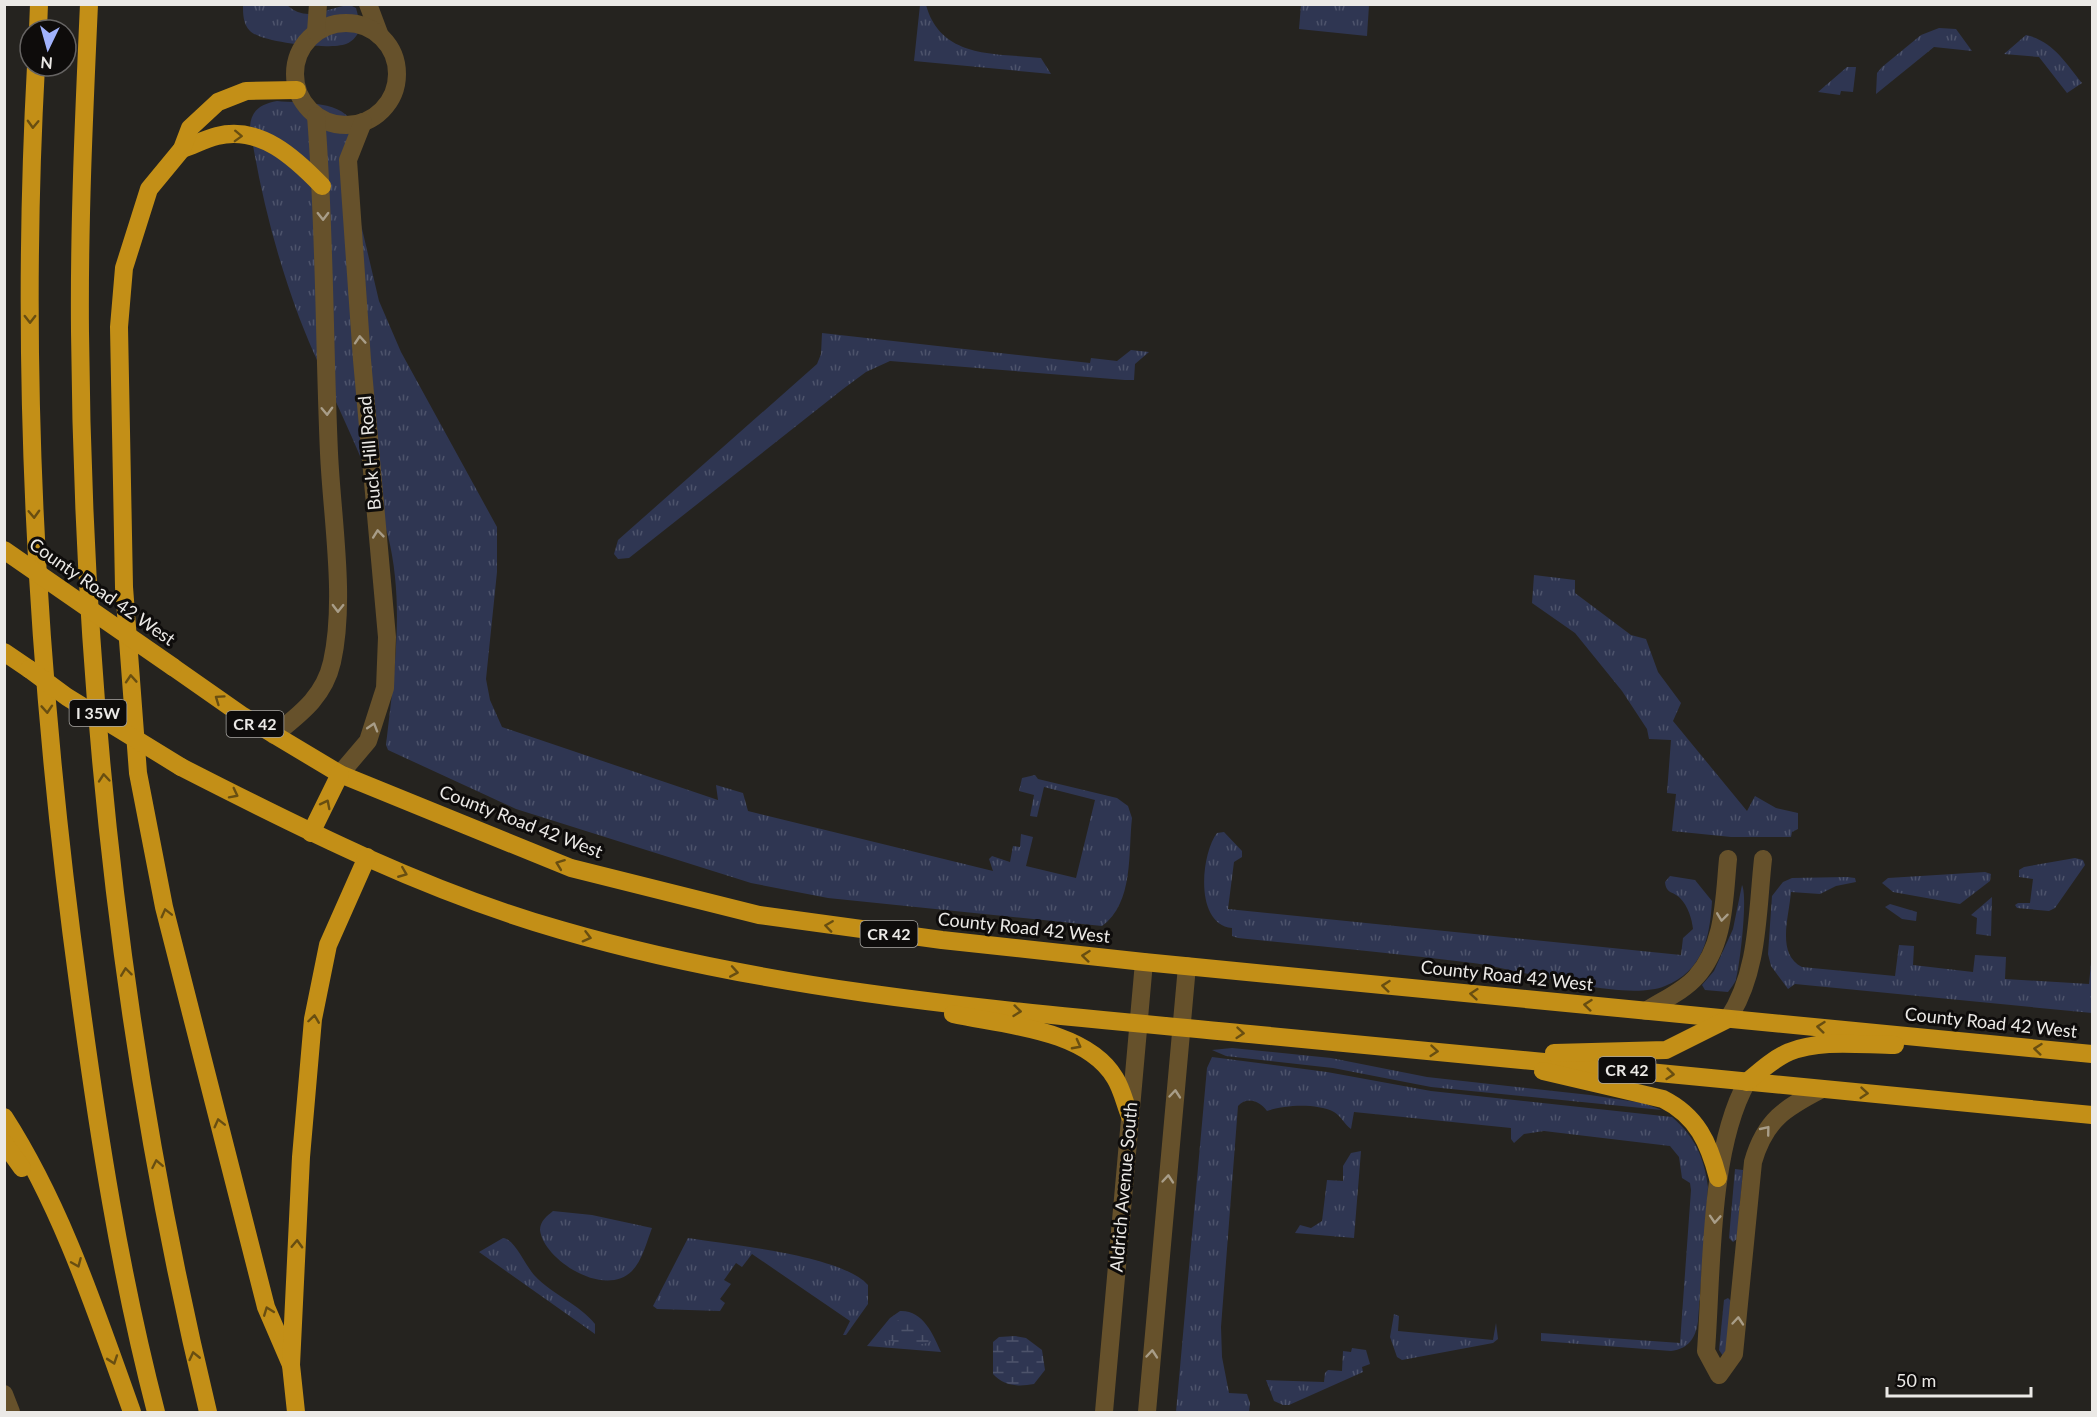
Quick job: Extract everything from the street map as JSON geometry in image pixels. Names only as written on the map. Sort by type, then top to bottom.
[{"type":"highway","name":"I 35W","points":[[89,4],[80,332],[91,632],[106,802],[129,994],[152,1140],[192,1349],[208,1413]]},
{"type":"highway","name":"I 35W","points":[[36,78],[30,227],[30,387],[34,538],[47,716],[65,887],[98,1131],[156,1413]]},
{"type":"highway","points":[[291,1365],[266,1307],[164,907],[138,773],[124,587],[119,327],[124,268],[149,189],[182,149],[190,128],[219,102],[246,91],[297,90]]},
{"type":"highway","points":[[182,149],[220,135],[261,137],[300,164],[322,186]]},
{"type":"highway","name":"County Road 42 West","points":[[4,550],[274,735],[340,774],[571,868],[759,915],[942,940],[1144,962],[2092,1054]]},
{"type":"highway","points":[[4,565],[48,580]]},
{"type":"highway","name":"CR 42","points":[[4,652],[67,697],[181,767],[311,833],[473,901],[556,929],[671,960],[815,987],[1138,1023],[2092,1115]]},
{"type":"highway","points":[[311,833],[340,774]]},
{"type":"highway","points":[[296,1413],[291,1365],[301,1157],[313,1019],[328,945],[368,857]]},
{"type":"highway","points":[[815,987],[1062,1036],[1086,1049],[1115,1078],[1130,1116]]},
{"type":"highway","points":[[1474,1055],[1666,1050],[1728,1019]]},
{"type":"highway","points":[[1747,1082],[1789,1052],[1816,1046],[1984,1043]]},
{"type":"highway","points":[[1474,1055],[1663,1100],[1678,1107],[1704,1135],[1711,1150],[1718,1178]]},
{"type":"highway","points":[[4,1116],[58,1218],[95,1308],[132,1413]]},
{"type":"highway","points":[[4,1143],[58,1218]]},
{"type":"street","points":[[316,32],[318,4]]},
{"type":"street","points":[[368,4],[380,36]]},
{"type":"street","points":[[347,22],[364,26],[380,36],[391,49],[396,66],[396,84],[384,107],[363,122],[347,125],[330,123],[316,116],[304,105],[297,90],[294,74],[297,58],[304,43],[316,32],[331,25],[347,22]]},
{"type":"street","points":[[274,735],[308,707],[322,690],[332,663],[338,623],[338,579],[327,408],[322,186],[316,116]]},
{"type":"street","name":"Buck Hill Road","points":[[340,774],[368,741],[385,688],[387,637],[362,360],[348,160],[363,122]]},
{"type":"street","points":[[1646,1011],[1696,978],[1713,952],[1721,925],[1728,859]]},
{"type":"street","points":[[1728,1019],[1738,1003],[1751,969],[1762,859]]},
{"type":"street","name":"Aldrich Avenue South","points":[[1104,1413],[1144,962]]},
{"type":"street","points":[[1147,1413],[1187,966]]},
{"type":"street","points":[[1747,1082],[1734,1104],[1718,1178],[1706,1351],[1719,1374],[1734,1354],[1753,1162],[1760,1139],[1791,1105],[1822,1089]]},
{"type":"street","points":[[4,1394],[11,1413]]},
{"type":"green space","points":[[243,5],[287,5],[295,11],[310,14],[350,5],[356,8],[361,27],[351,41],[338,46],[312,46],[281,42],[250,31],[243,15]]},
{"type":"green space","points":[[920,5],[926,5],[933,23],[957,44],[988,53],[1041,58],[1051,74],[914,61]]},
{"type":"green space","points":[[1301,5],[1369,5],[1367,36],[1299,29]]},
{"type":"green space","points":[[1939,28],[1956,29],[1972,51],[1934,47],[1876,94],[1877,73],[1882,67],[1921,35]]},
{"type":"green space","points":[[2026,35],[2051,47],[2082,83],[2067,93],[2039,57],[2004,54]]},
{"type":"green space","points":[[1847,67],[1856,67],[1853,92],[1841,91],[1840,95],[1818,92]]},
{"type":"green space","points":[[277,101],[332,107],[349,118],[354,127],[359,216],[379,301],[401,352],[497,527],[497,572],[486,679],[490,700],[502,727],[718,800],[716,785],[743,793],[748,811],[993,871],[989,859],[992,856],[1010,862],[1013,846],[1020,847],[1021,834],[1033,837],[1026,866],[1076,878],[1095,800],[1044,787],[1037,817],[1030,816],[1034,795],[1019,791],[1022,778],[1035,775],[1038,779],[1117,798],[1128,806],[1132,818],[1128,876],[1120,904],[1112,916],[1102,926],[828,898],[751,883],[516,809],[388,750],[386,745],[397,614],[393,562],[380,507],[299,317],[270,223],[250,127],[252,116],[258,109]]},
{"type":"green space","points":[[822,333],[1090,363],[1091,358],[1117,361],[1131,350],[1149,352],[1135,364],[1134,380],[890,361],[866,372],[843,389],[629,558],[618,559],[614,554],[618,540],[817,364],[821,354]]},
{"type":"green space","points":[[1534,575],[1575,580],[1575,593],[1631,635],[1646,639],[1658,672],[1681,703],[1673,721],[1747,811],[1755,796],[1776,808],[1798,813],[1798,829],[1792,832],[1791,837],[1731,837],[1672,831],[1676,794],[1667,793],[1671,740],[1649,739],[1647,729],[1622,691],[1575,633],[1532,603]]},
{"type":"green space","points":[[1224,832],[1242,851],[1242,857],[1234,862],[1228,909],[1681,955],[1683,938],[1693,929],[1683,901],[1667,889],[1665,882],[1670,876],[1695,880],[1712,901],[1709,927],[1702,951],[1688,971],[1678,980],[1647,990],[1599,988],[1473,963],[1238,938],[1232,936],[1232,928],[1220,924],[1211,914],[1206,902],[1204,887],[1207,856],[1211,843],[1217,833]]},
{"type":"green space","points":[[2075,858],[2083,860],[2085,865],[2055,908],[2049,911],[2017,908],[2015,905],[2018,903],[2030,903],[2033,879],[2019,877],[2019,870],[2024,867]]},
{"type":"green space","points":[[1985,872],[1991,874],[1990,881],[1960,904],[1893,892],[1882,883],[1888,878]]},
{"type":"green space","points":[[1847,877],[1855,878],[1856,882],[1836,886],[1820,894],[1791,892],[1787,944],[1794,961],[1802,967],[1895,976],[1899,945],[1914,946],[1913,965],[1973,972],[1975,955],[2006,957],[2005,979],[2089,984],[2092,953],[2092,1013],[1795,984],[1788,989],[1771,966],[1768,954],[1772,896],[1783,882],[1792,878]]},
{"type":"green space","points":[[1742,885],[1744,916],[1736,980],[1728,992],[1705,990],[1702,985],[1714,971],[1733,929]]},
{"type":"green space","points":[[1992,897],[1991,936],[1976,934],[1977,918],[1971,915]]},
{"type":"green space","points":[[1890,904],[1917,912],[1916,921],[1902,919],[1885,907]]},
{"type":"green space","points":[[1232,1048],[1331,1058],[1427,1077],[1590,1095],[1643,1103],[1662,1110],[1431,1087],[1333,1068],[1226,1056],[1212,1050]]},
{"type":"green space","points":[[1212,1057],[1327,1072],[1431,1091],[1672,1117],[1687,1132],[1697,1148],[1704,1166],[1708,1187],[1698,1321],[1693,1337],[1683,1348],[1671,1351],[1541,1341],[1541,1333],[1680,1343],[1691,1190],[1690,1183],[1682,1178],[1679,1157],[1670,1146],[1544,1131],[1524,1134],[1514,1143],[1511,1139],[1511,1128],[1354,1112],[1351,1129],[1334,1112],[1327,1109],[1300,1106],[1267,1111],[1257,1102],[1245,1101],[1238,1106],[1221,1327],[1222,1357],[1229,1393],[1247,1394],[1250,1403],[1249,1412],[1176,1412],[1207,1068]]},
{"type":"green space","points":[[1361,1151],[1354,1238],[1295,1233],[1300,1225],[1311,1228],[1322,1221],[1327,1180],[1343,1181],[1343,1166],[1351,1153]]},
{"type":"green space","points":[[1735,1169],[1743,1170],[1737,1239],[1733,1242],[1729,1238]]},
{"type":"green space","points":[[553,1211],[592,1215],[652,1228],[636,1267],[632,1271],[620,1278],[606,1280],[591,1278],[563,1263],[544,1241],[540,1230],[541,1224]]},
{"type":"green space","points":[[503,1238],[511,1243],[531,1272],[542,1283],[589,1317],[595,1324],[595,1334],[479,1252]]},
{"type":"green space","points":[[688,1238],[784,1253],[835,1266],[855,1275],[868,1285],[868,1304],[846,1335],[843,1335],[850,1321],[752,1254],[742,1267],[736,1263],[724,1280],[731,1284],[720,1299],[725,1303],[720,1311],[657,1309],[653,1306]]},
{"type":"green space","points":[[1728,1298],[1731,1301],[1727,1352],[1723,1356],[1719,1350],[1724,1300]]},
{"type":"green space","points":[[900,1311],[915,1314],[926,1324],[941,1352],[867,1346],[890,1318]]},
{"type":"green space","points":[[1394,1314],[1399,1316],[1398,1331],[1493,1340],[1496,1323],[1498,1339],[1493,1343],[1402,1360],[1397,1357],[1390,1337]]},
{"type":"green space","points":[[898,1320],[915,1323],[930,1342],[907,1344],[886,1338]]},
{"type":"green space","points":[[999,1337],[1026,1338],[1042,1350],[1045,1370],[1034,1384],[1012,1385],[993,1374],[993,1342]]},
{"type":"green space","points":[[1352,1348],[1366,1350],[1370,1364],[1362,1367],[1363,1372],[1289,1405],[1274,1401],[1266,1380],[1324,1382],[1325,1373],[1328,1370],[1342,1371],[1343,1351],[1351,1352]]}]
